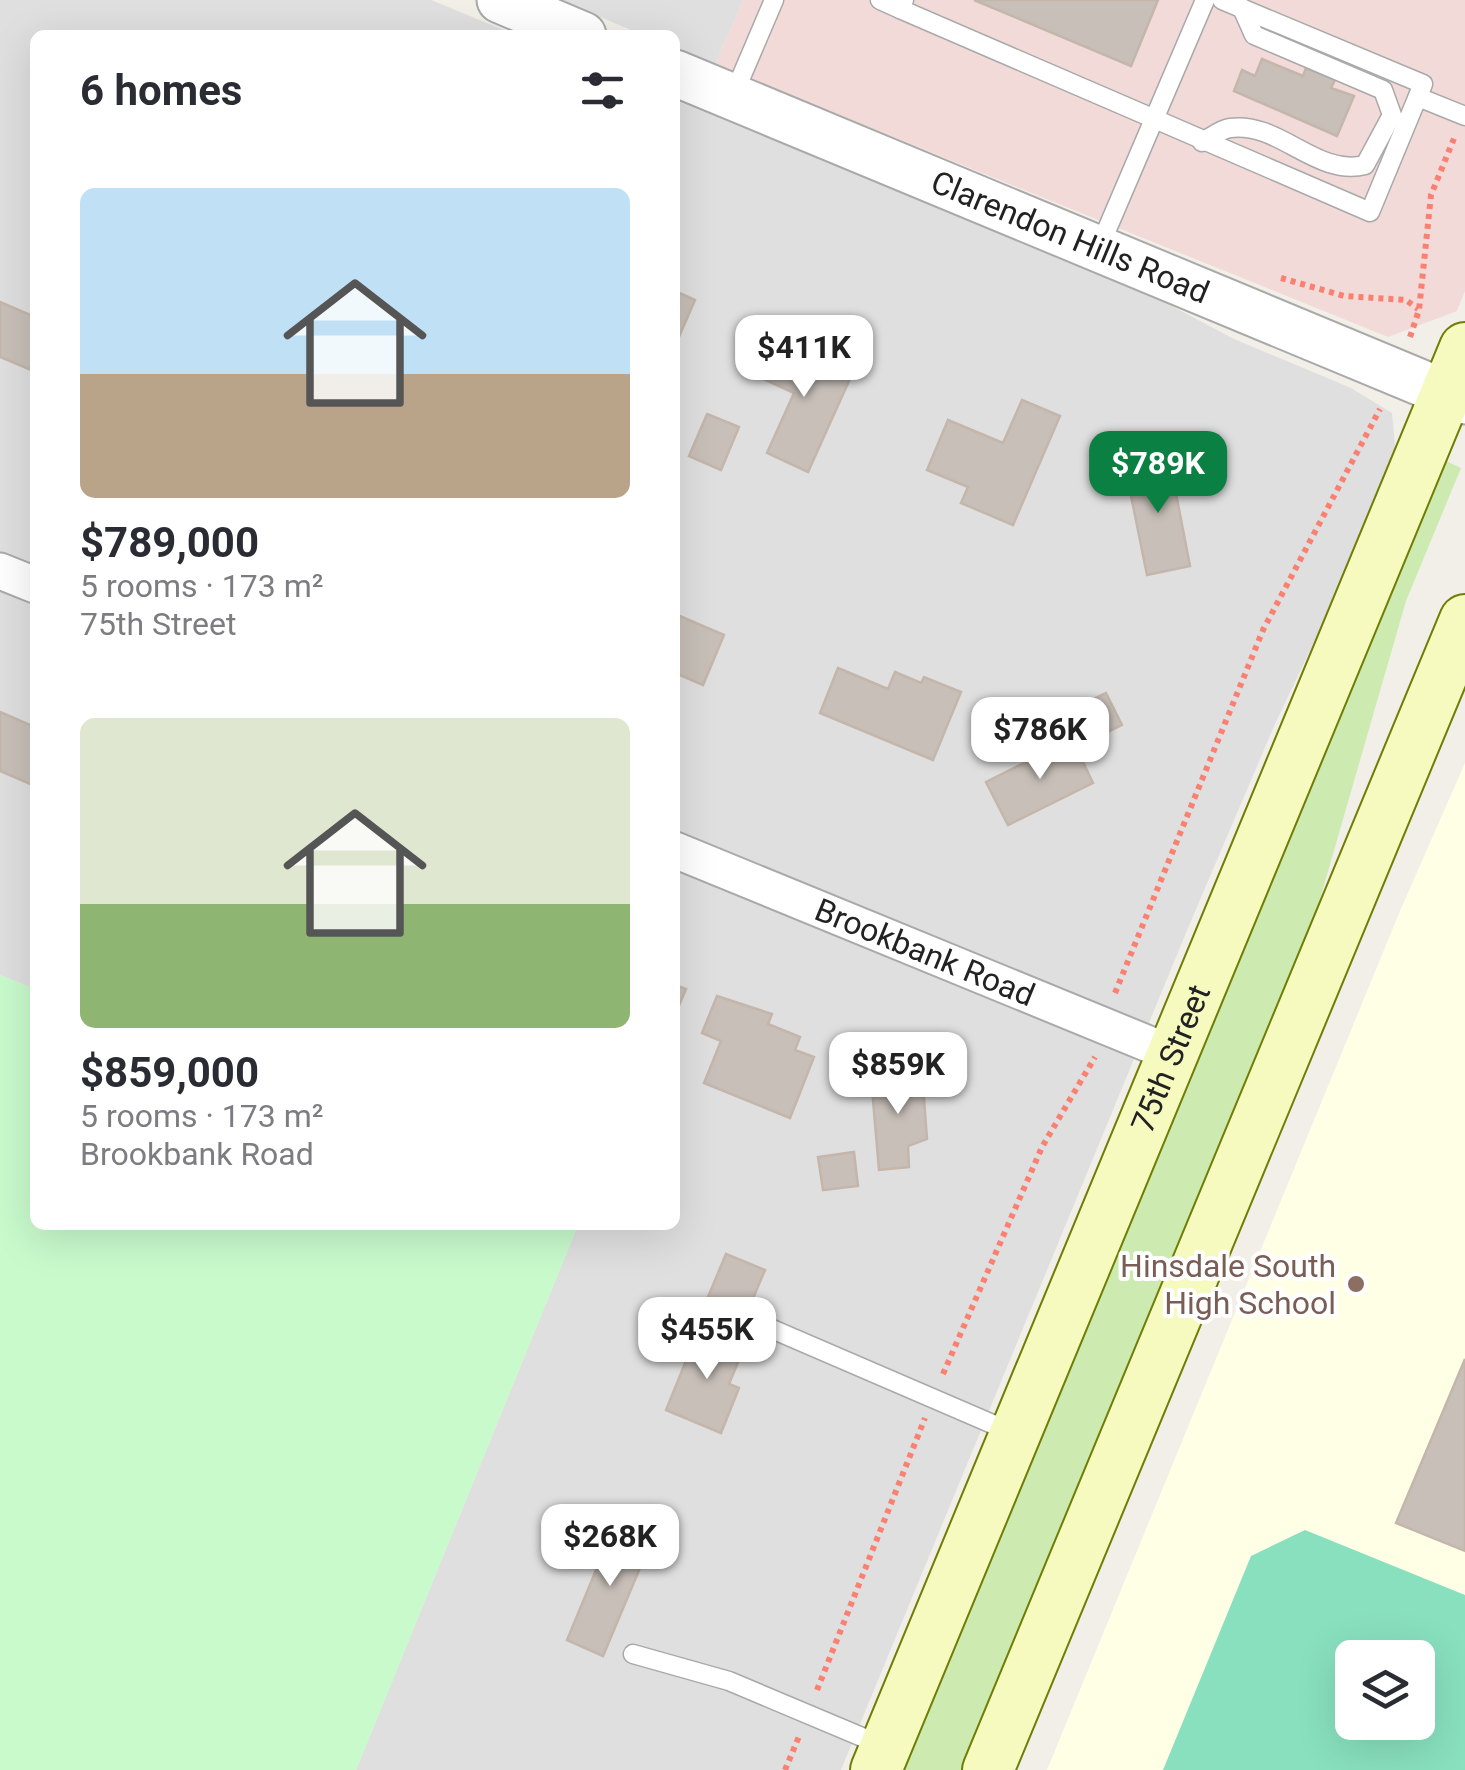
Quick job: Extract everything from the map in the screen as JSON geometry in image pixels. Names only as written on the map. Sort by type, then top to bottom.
[{"type":"main road","name":"75th Street","points":[[881,1759],[1173,1054],[1456,398],[1465,348]]},
{"type":"main road","points":[[988,1770],[1465,620]]},
{"type":"street","points":[[500,0],[571,30]]},
{"type":"street","name":"Clarendon Hills Road","points":[[680,76],[1456,398]]},
{"type":"street","points":[[0,571],[30,583]]},
{"type":"street","name":"Brookbank Road","points":[[680,852],[1173,1054]]},
{"type":"lane","points":[[732,98],[774,0]]},
{"type":"lane","points":[[880,0],[902,4],[1154,122],[1370,212],[1423,84],[1222,0]]},
{"type":"lane","points":[[1099,249],[1205,0]]},
{"type":"lane","points":[[1202,142],[1230,128],[1256,131],[1344,170],[1365,164],[1392,116],[1383,90],[1254,36],[1242,8]]},
{"type":"lane","points":[[1418,97],[1465,116]]},
{"type":"lane","points":[[765,1326],[1016,1434]]},
{"type":"lane","points":[[632,1654],[729,1681],[808,1714],[881,1759]]},
{"type":"path","points":[[1414,328],[1431,195],[1455,136]]},
{"type":"path","points":[[785,1770],[934,1396],[1042,1147],[1099,1050],[1103,1027],[1264,630],[1373,428]]},
{"type":"shaded area","points":[[0,0],[431,0],[504,30],[30,30],[30,987],[0,975]]},
{"type":"shaded area","points":[[560,0],[743,0],[715,65],[680,50],[680,30],[631,30]]},
{"type":"shaded area","points":[[743,0],[1465,0],[1465,291],[1457,311],[1388,337],[715,65]]},
{"type":"shaded area","points":[[680,102],[1149,294],[1234,339],[1351,388],[1392,413],[1395,446],[1388,486],[1275,724],[1188,928],[841,1770],[356,1770],[576,1230],[680,1230]]},
{"type":"shaded area","name":"Hinsdale South High School","points":[[1465,763],[1465,1770],[1047,1770],[1400,911]]},
{"type":"green space","points":[[1444,460],[1461,468],[1406,601],[1301,965],[967,1770],[897,1770]]},
{"type":"green space","points":[[0,975],[30,987],[30,1230],[576,1230],[356,1770],[0,1770]]},
{"type":"green space","points":[[1305,1530],[1465,1595],[1465,1770],[1163,1770],[1251,1556]]},
{"type":"building","points":[[974,0],[1158,0],[1131,66]]},
{"type":"building","points":[[1262,59],[1303,76],[1306,68],[1335,80],[1331,88],[1354,96],[1337,136],[1234,91],[1242,70],[1255,76]]},
{"type":"building","points":[[680,293],[695,300],[680,334]]},
{"type":"building","points":[[0,302],[30,315],[30,367],[0,357]]},
{"type":"building","points":[[778,337],[853,372],[808,472],[767,453],[794,393],[759,377]]},
{"type":"building","points":[[1022,400],[1060,416],[1013,525],[961,503],[968,487],[927,470],[948,420],[1003,443]]},
{"type":"building","points":[[707,414],[739,427],[721,470],[689,456]]},
{"type":"building","points":[[1169,457],[1190,566],[1147,575],[1125,466]]},
{"type":"building","points":[[680,616],[724,635],[703,685],[680,675]]},
{"type":"building","points":[[838,668],[888,689],[895,672],[921,683],[924,677],[961,692],[933,760],[820,713]]},
{"type":"building","points":[[1106,693],[1122,725],[1091,740],[1075,708]]},
{"type":"building","points":[[0,712],[30,725],[30,784],[0,771]]},
{"type":"building","points":[[1072,739],[1093,783],[1008,825],[986,782]]},
{"type":"building","points":[[717,996],[772,1014],[768,1024],[800,1037],[795,1050],[814,1057],[790,1118],[704,1083],[721,1041],[702,1033]]},
{"type":"building","points":[[922,1072],[927,1139],[908,1146],[909,1167],[879,1170],[871,1077]]},
{"type":"building","points":[[854,1152],[858,1186],[823,1190],[818,1157]]},
{"type":"building","points":[[726,1254],[765,1270],[741,1327],[702,1311]]},
{"type":"building","points":[[699,1329],[744,1348],[729,1384],[739,1388],[721,1433],[666,1410]]},
{"type":"building","points":[[1465,1359],[1465,1551],[1396,1523]]},
{"type":"building","points":[[616,1522],[653,1537],[603,1656],[567,1640]]},
{"type":"place","name":"Hinsdale South High School","points":[[1356,1284]]}]
